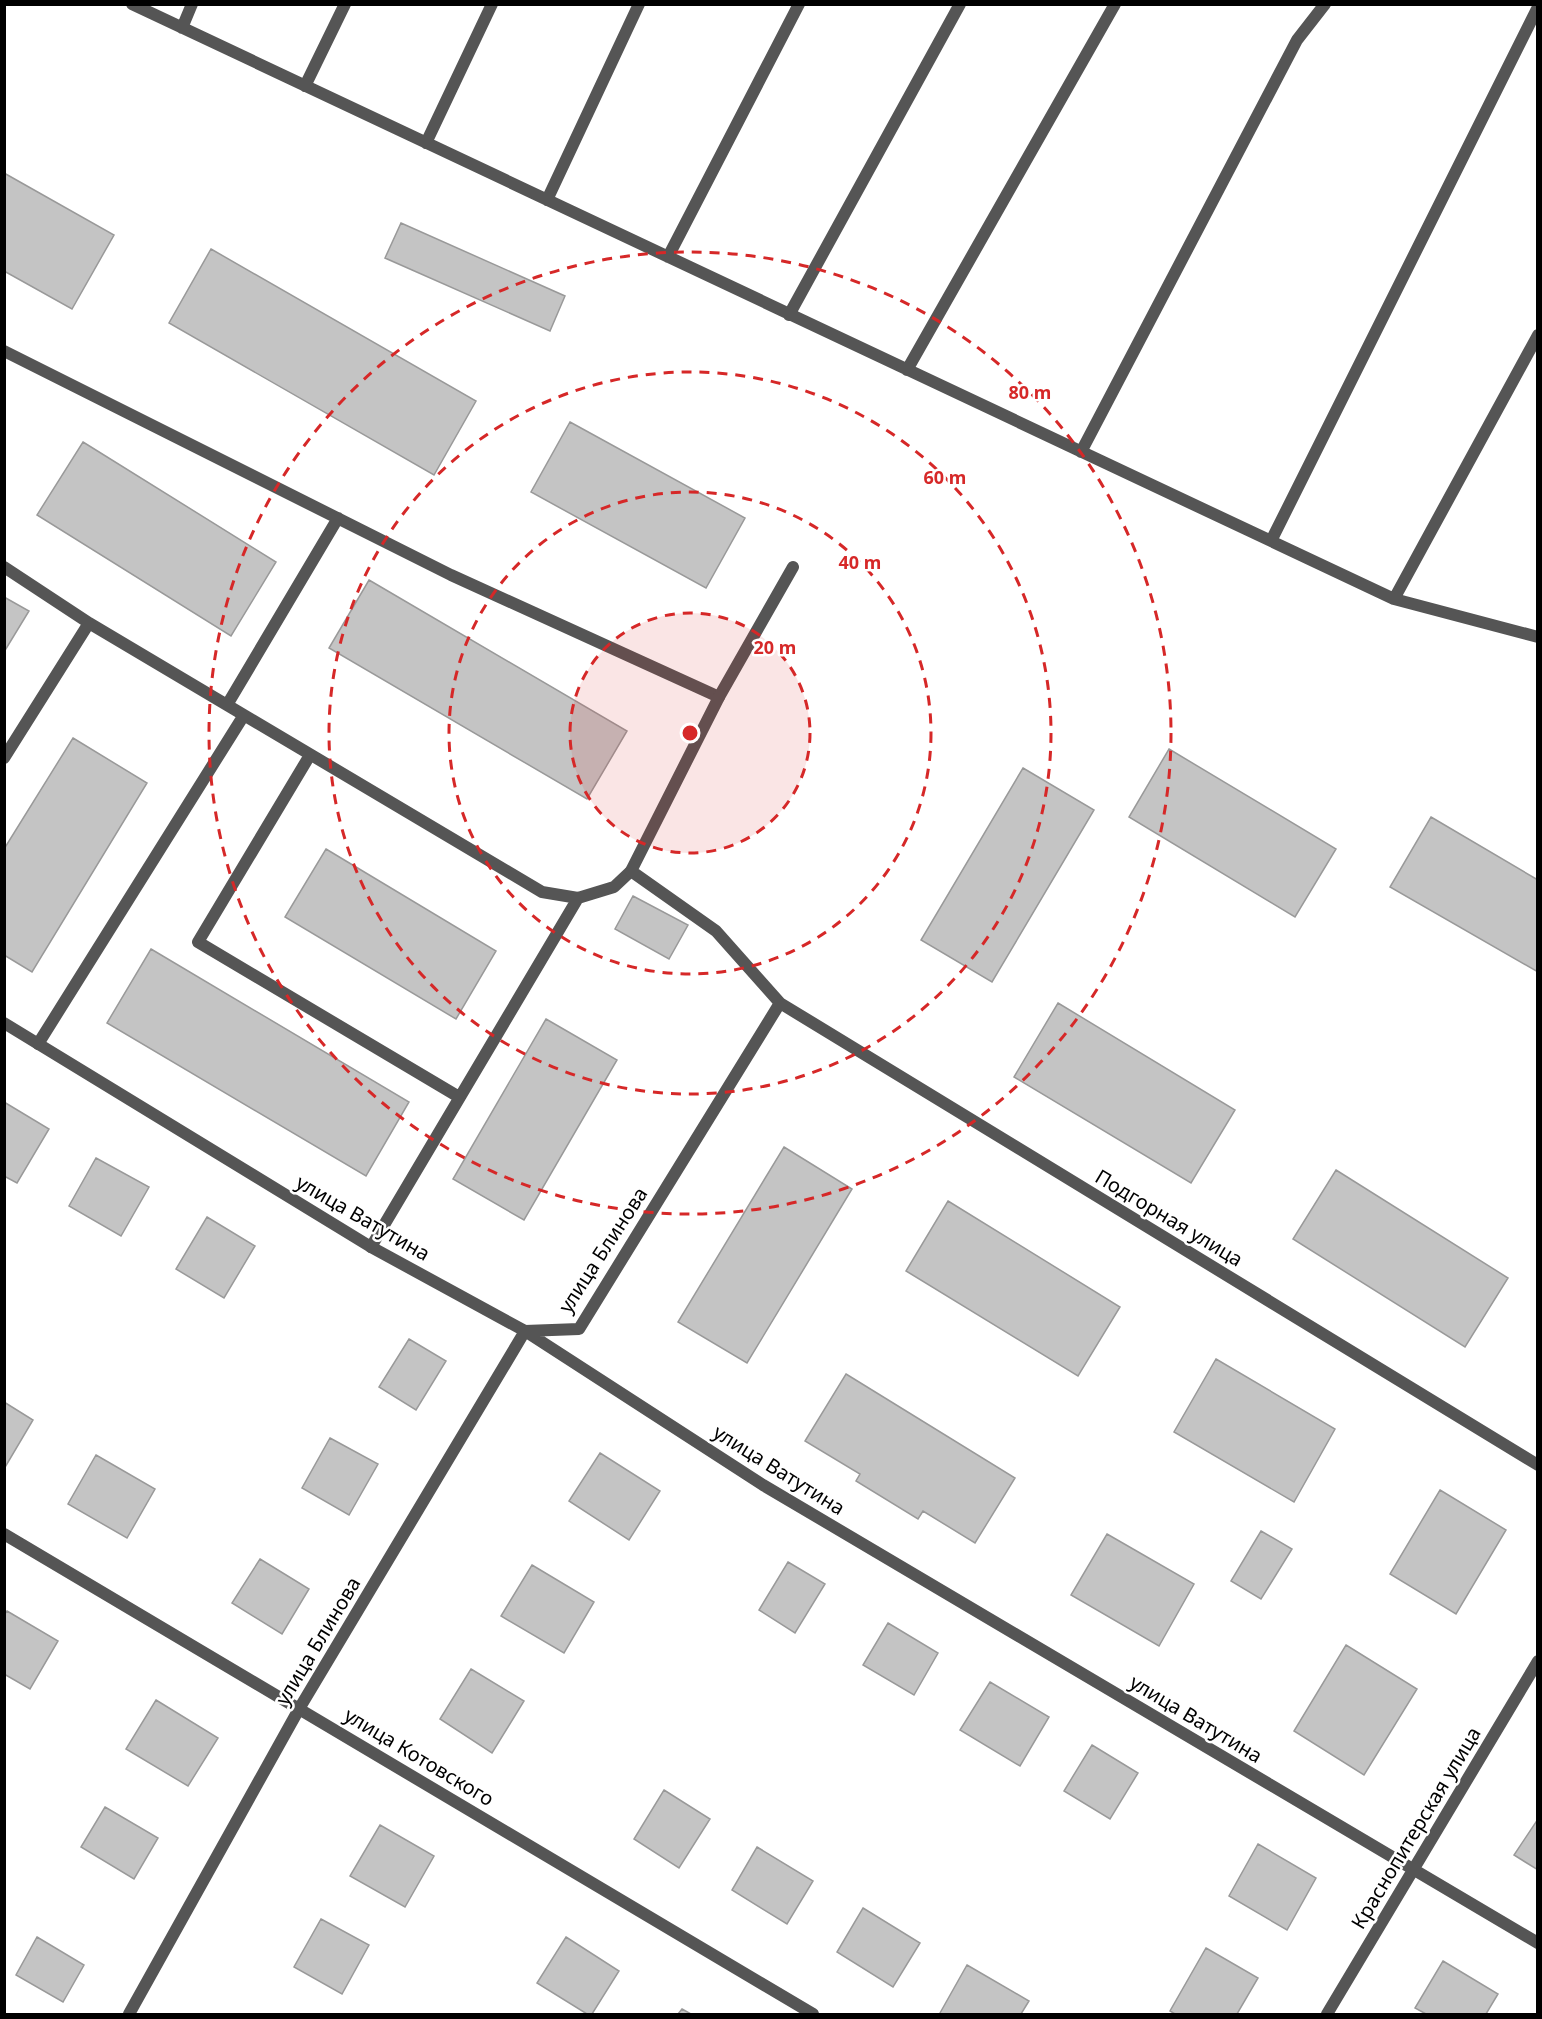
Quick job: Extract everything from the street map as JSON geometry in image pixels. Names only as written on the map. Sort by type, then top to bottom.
[{"type":"street","points":[[132,4],[1394,600],[1538,637]]},
{"type":"street","points":[[182,28],[192,4]]},
{"type":"street","points":[[305,87],[345,4]]},
{"type":"street","points":[[426,143],[492,4]]},
{"type":"street","points":[[547,200],[639,4]]},
{"type":"street","points":[[668,257],[799,4]]},
{"type":"street","points":[[789,315],[960,4]]},
{"type":"street","points":[[907,370],[1115,4]]},
{"type":"street","points":[[1081,452],[1297,40],[1325,4]]},
{"type":"street","points":[[1271,541],[1538,7]]},
{"type":"street","points":[[1394,600],[1538,335]]},
{"type":"street","points":[[4,351],[451,575],[718,697]]},
{"type":"street","points":[[227,705],[338,518]]},
{"type":"street","points":[[4,567],[89,623],[542,892],[578,898],[614,887],[631,871],[718,697],[793,567]]},
{"type":"street","points":[[4,758],[89,623]]},
{"type":"street","points":[[38,1044],[244,715]]},
{"type":"street","points":[[310,754],[198,942],[459,1097]]},
{"type":"street","points":[[631,871],[716,931],[780,1003]]},
{"type":"street","points":[[371,1247],[578,898]]},
{"type":"street","name":"улица Блинова","points":[[129,2014],[300,1709],[525,1332],[579,1329],[780,1003]]},
{"type":"street","name":"Подгорная улица","points":[[780,1003],[1538,1465]]},
{"type":"street","name":"улица Ватутина","points":[[4,1023],[371,1247],[525,1332],[763,1485],[1538,1943]]},
{"type":"street","name":"улица Котовского","points":[[4,1534],[813,2014]]},
{"type":"street","name":"Краснопитерская улица","points":[[1327,2014],[1538,1661]]},
{"type":"building","points":[[4,173],[114,235],[72,309],[4,271]]},
{"type":"building","points":[[401,223],[565,296],[550,331],[385,258]]},
{"type":"building","points":[[211,249],[476,401],[434,475],[169,323]]},
{"type":"building","points":[[570,422],[745,518],[706,588],[531,492]]},
{"type":"building","points":[[83,442],[276,562],[231,636],[37,515]]},
{"type":"building","points":[[369,580],[627,731],[587,799],[329,648]]},
{"type":"building","points":[[4,597],[29,611],[4,652]]},
{"type":"building","points":[[73,738],[147,783],[32,972],[4,955],[4,849]]},
{"type":"building","points":[[1169,749],[1336,849],[1295,917],[1129,817]]},
{"type":"building","points":[[1023,768],[1094,810],[992,982],[921,940]]},
{"type":"building","points":[[1431,817],[1538,880],[1538,972],[1390,887]]},
{"type":"building","points":[[326,849],[496,951],[456,1019],[285,917]]},
{"type":"building","points":[[633,896],[688,925],[669,959],[615,929]]},
{"type":"building","points":[[151,949],[409,1102],[366,1176],[107,1023]]},
{"type":"building","points":[[1058,1003],[1235,1110],[1191,1183],[1014,1077]]},
{"type":"building","points":[[546,1019],[617,1060],[524,1220],[453,1179]]},
{"type":"building","points":[[4,1102],[49,1129],[17,1183],[4,1176]]},
{"type":"building","points":[[784,1147],[852,1189],[747,1363],[678,1322]]},
{"type":"building","points":[[96,1158],[149,1187],[121,1236],[69,1206]]},
{"type":"building","points":[[1336,1170],[1508,1278],[1465,1347],[1293,1239]]},
{"type":"building","points":[[948,1201],[1120,1307],[1078,1376],[906,1271]]},
{"type":"building","points":[[207,1217],[255,1246],[224,1298],[176,1269]]},
{"type":"building","points":[[409,1339],[446,1361],[416,1410],[379,1387]]},
{"type":"building","points":[[1216,1359],[1335,1429],[1294,1502],[1174,1432]]},
{"type":"building","points":[[846,1374],[1015,1478],[975,1543],[923,1511],[918,1519],[856,1481],[860,1474],[805,1441]]},
{"type":"building","points":[[4,1402],[33,1420],[4,1469]]},
{"type":"building","points":[[330,1438],[378,1464],[349,1515],[302,1488]]},
{"type":"building","points":[[600,1453],[660,1491],[629,1540],[569,1501]]},
{"type":"building","points":[[96,1455],[155,1489],[127,1538],[68,1504]]},
{"type":"building","points":[[1440,1490],[1506,1530],[1456,1614],[1390,1574]]},
{"type":"building","points":[[1261,1531],[1292,1549],[1261,1599],[1231,1581]]},
{"type":"building","points":[[1107,1534],[1194,1584],[1159,1646],[1071,1595]]},
{"type":"building","points":[[260,1559],[309,1589],[282,1634],[232,1603]]},
{"type":"building","points":[[788,1562],[825,1584],[795,1633],[759,1610]]},
{"type":"building","points":[[532,1565],[594,1602],[564,1653],[501,1616]]},
{"type":"building","points":[[7,1611],[58,1641],[30,1689],[4,1674],[4,1615]]},
{"type":"building","points":[[888,1623],[938,1653],[914,1695],[863,1665]]},
{"type":"building","points":[[1346,1645],[1417,1689],[1364,1775],[1294,1731]]},
{"type":"building","points":[[471,1669],[524,1701],[492,1753],[440,1719]]},
{"type":"building","points":[[990,1682],[1049,1717],[1020,1766],[960,1730]]},
{"type":"building","points":[[156,1700],[218,1738],[188,1786],[126,1749]]},
{"type":"building","points":[[1092,1745],[1138,1773],[1110,1819],[1064,1791]]},
{"type":"building","points":[[664,1790],[710,1819],[679,1868],[634,1839]]},
{"type":"building","points":[[105,1807],[158,1838],[134,1879],[81,1847]]},
{"type":"building","points":[[1538,1819],[1538,1870],[1514,1855]]},
{"type":"building","points":[[380,1825],[434,1856],[405,1907],[350,1876]]},
{"type":"building","points":[[1258,1844],[1316,1878],[1287,1930],[1229,1896]]},
{"type":"building","points":[[757,1847],[813,1881],[787,1924],[732,1890]]},
{"type":"building","points":[[863,1908],[920,1943],[893,1987],[837,1952]]},
{"type":"building","points":[[321,1919],[369,1945],[342,1994],[294,1967]]},
{"type":"building","points":[[37,1937],[84,1965],[63,2002],[16,1975]]},
{"type":"building","points":[[566,1937],[619,1971],[592,2014],[587,2014],[537,1983]]},
{"type":"building","points":[[1206,1948],[1258,1978],[1237,2014],[1175,2014],[1170,2011]]},
{"type":"building","points":[[1443,1961],[1498,1994],[1486,2014],[1426,2014],[1415,2008]]},
{"type":"building","points":[[967,1965],[1029,2001],[1021,2014],[940,2013]]},
{"type":"building","points":[[682,2009],[691,2014],[678,2014]]}]
